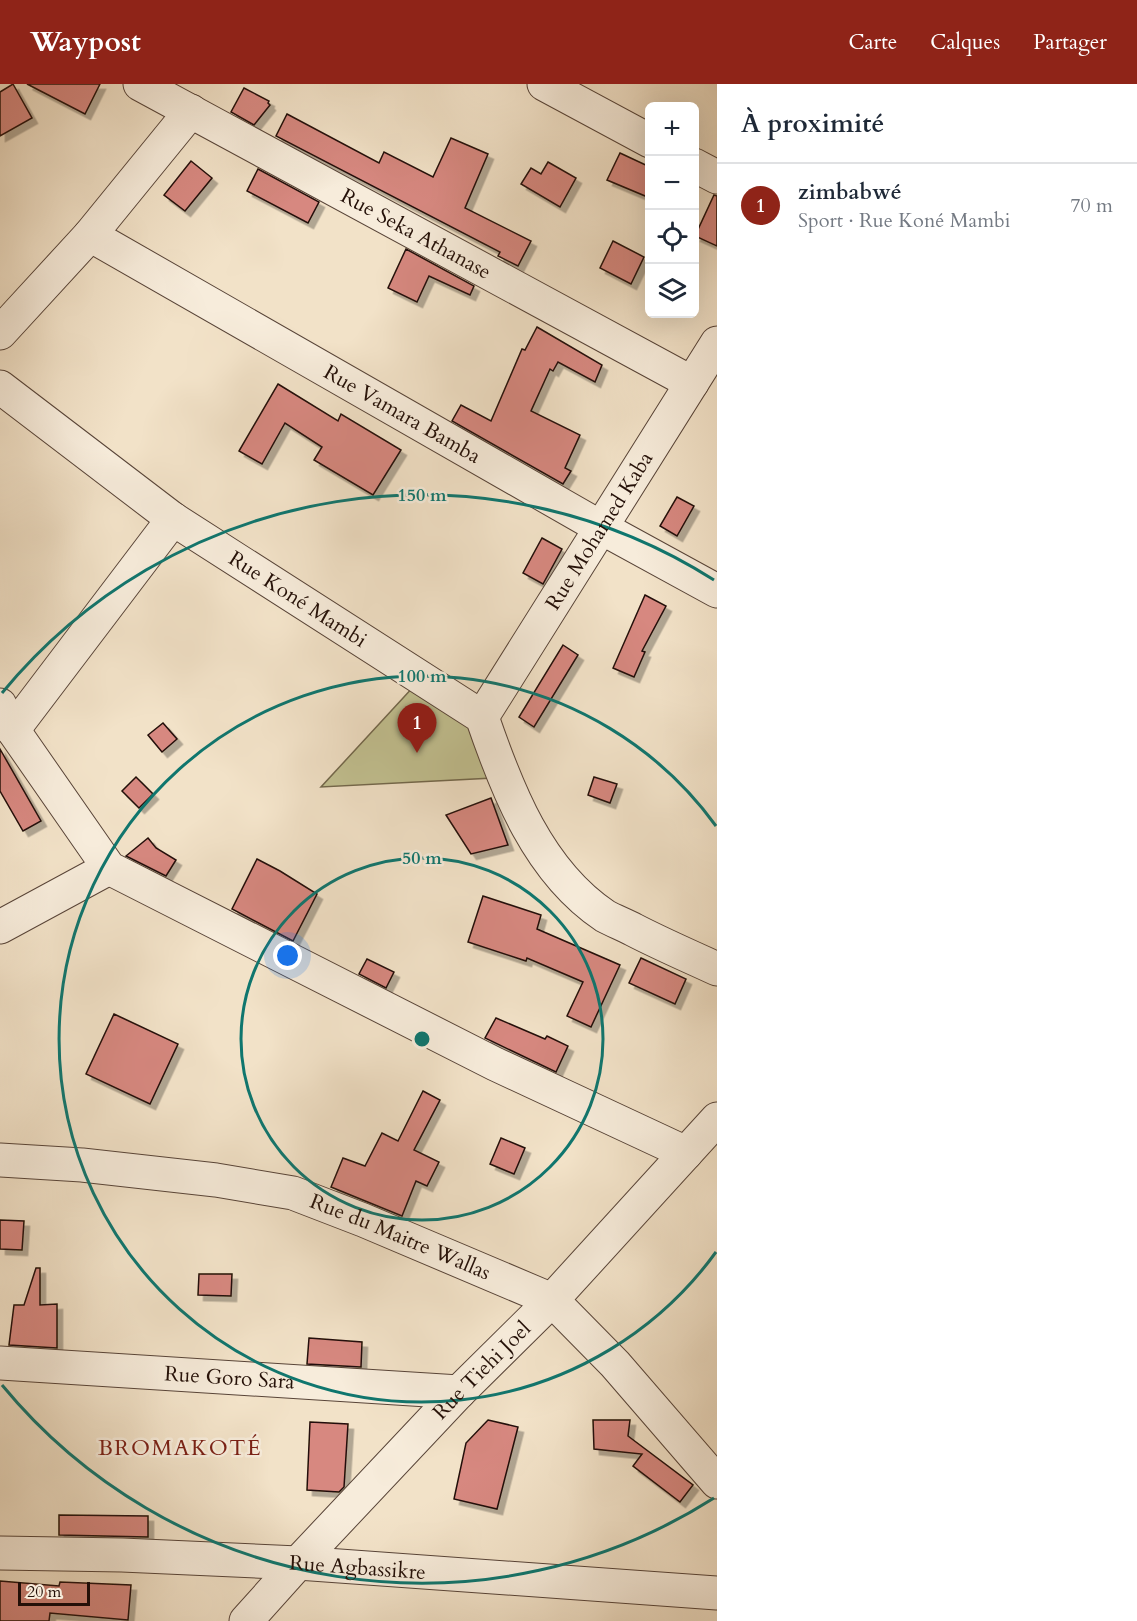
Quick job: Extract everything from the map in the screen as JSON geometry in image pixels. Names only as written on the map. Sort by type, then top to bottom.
[{"type":"street","name":"Rue Seka Athanase","points":[[140,84],[693,383]]},
{"type":"street","points":[[544,84],[645,138]]},
{"type":"street","points":[[0,333],[90,235],[191,111]]},
{"type":"street","points":[[699,168],[717,177]]},
{"type":"street","name":"Rue Vamara Bamba","points":[[90,235],[600,527],[717,591]]},
{"type":"street","name":"Rue Mohamed Kaba","points":[[482,717],[717,343]]},
{"type":"street","name":"Rue Koné Mambi","points":[[0,387],[173,519],[482,717]]},
{"type":"street","points":[[173,519],[6,717],[109,868],[495,1064],[686,1153]]},
{"type":"street","points":[[482,717],[519,812],[552,864],[572,889],[606,916],[717,969]]},
{"type":"street","points":[[0,927],[109,868]]},
{"type":"street","name":"Rue Tiehi Joel","points":[[246,1621],[459,1392],[552,1300],[717,1119]]},
{"type":"street","name":"Rue du Maitre Wallas","points":[[0,1161],[82,1165],[216,1180],[293,1193],[552,1300],[615,1364],[717,1482]]},
{"type":"street","name":"Rue Goro Sara","points":[[0,1363],[459,1392]]},
{"type":"street","name":"Rue Agbassikre","points":[[0,1553],[122,1555],[298,1563],[717,1593]]},
{"type":"shaded area","points":[[415,685],[472,728],[493,778],[321,787]]},
{"type":"building","points":[[13,84],[32,118],[0,136],[0,92]]},
{"type":"building","points":[[27,84],[100,84],[85,114]]},
{"type":"building","points":[[244,88],[269,101],[270,105],[254,125],[231,112]]},
{"type":"building","points":[[287,114],[379,163],[384,152],[433,177],[451,138],[488,154],[465,208],[531,241],[518,266],[498,256],[500,252],[276,136]]},
{"type":"building","points":[[620,153],[645,165],[645,196],[607,180]]},
{"type":"building","points":[[191,161],[212,178],[185,211],[164,195]]},
{"type":"building","points":[[548,162],[576,178],[560,207],[521,184],[531,168],[541,174]]},
{"type":"building","points":[[258,169],[319,202],[308,223],[247,191]]},
{"type":"building","points":[[714,195],[717,196],[717,246],[699,238],[699,227]]},
{"type":"building","points":[[613,241],[644,257],[631,284],[600,268]]},
{"type":"building","points":[[406,249],[474,286],[470,295],[429,276],[417,302],[388,288]]},
{"type":"building","points":[[537,327],[602,365],[595,382],[558,362],[553,371],[550,369],[531,411],[580,435],[565,468],[571,471],[563,484],[452,421],[461,405],[491,421],[522,349],[525,350]]},
{"type":"building","points":[[278,384],[338,421],[341,414],[401,450],[373,495],[314,460],[322,447],[285,423],[262,464],[239,451]]},
{"type":"building","points":[[677,497],[694,506],[677,536],[660,526]]},
{"type":"building","points":[[542,538],[562,549],[543,584],[523,573]]},
{"type":"building","points":[[645,595],[666,606],[642,651],[645,652],[634,677],[613,668]]},
{"type":"building","points":[[563,645],[578,655],[534,727],[519,717]]},
{"type":"building","points":[[163,723],[177,739],[162,752],[148,735]]},
{"type":"building","points":[[0,749],[41,821],[23,831],[0,791]]},
{"type":"building","points":[[136,777],[153,794],[139,808],[122,791]]},
{"type":"building","points":[[594,777],[617,784],[610,803],[588,795]]},
{"type":"building","points":[[491,798],[508,845],[471,854],[446,815]]},
{"type":"building","points":[[148,838],[156,848],[176,860],[166,876],[126,856]]},
{"type":"building","points":[[257,859],[317,894],[293,941],[232,909]]},
{"type":"building","points":[[483,896],[541,915],[537,929],[620,965],[591,1027],[567,1016],[583,982],[527,958],[526,961],[468,942]]},
{"type":"building","points":[[641,958],[686,979],[675,1004],[629,983]]},
{"type":"building","points":[[367,959],[394,972],[386,988],[359,974]]},
{"type":"building","points":[[114,1014],[178,1044],[150,1104],[86,1074]]},
{"type":"building","points":[[496,1018],[545,1039],[547,1036],[568,1046],[556,1072],[485,1038]]},
{"type":"building","points":[[423,1091],[440,1100],[414,1150],[439,1162],[427,1186],[416,1181],[402,1216],[331,1187],[343,1158],[365,1166],[382,1133],[398,1141]]},
{"type":"building","points":[[501,1138],[525,1148],[514,1174],[490,1164]]},
{"type":"building","points":[[0,1220],[24,1221],[22,1250],[0,1249]]},
{"type":"building","points":[[36,1268],[40,1268],[40,1305],[57,1304],[57,1348],[9,1345],[14,1305],[24,1305]]},
{"type":"building","points":[[199,1274],[232,1274],[231,1296],[198,1295]]},
{"type":"building","points":[[309,1338],[362,1342],[361,1367],[307,1364]]},
{"type":"building","points":[[488,1420],[518,1427],[497,1509],[454,1499],[466,1443]]},
{"type":"building","points":[[593,1420],[630,1420],[628,1436],[693,1485],[680,1502],[633,1466],[642,1454],[594,1449]]},
{"type":"building","points":[[310,1422],[348,1424],[344,1487],[339,1492],[307,1490]]},
{"type":"building","points":[[59,1515],[148,1516],[148,1537],[59,1535]]},
{"type":"building","points":[[0,1581],[59,1586],[60,1582],[131,1585],[128,1620],[50,1613],[49,1621],[0,1621]]},
{"type":"place","name":"zimbabwé","points":[[417,753]]},
{"type":"district","name":"BROMAKOTÉ","points":[[180,1447]]}]
